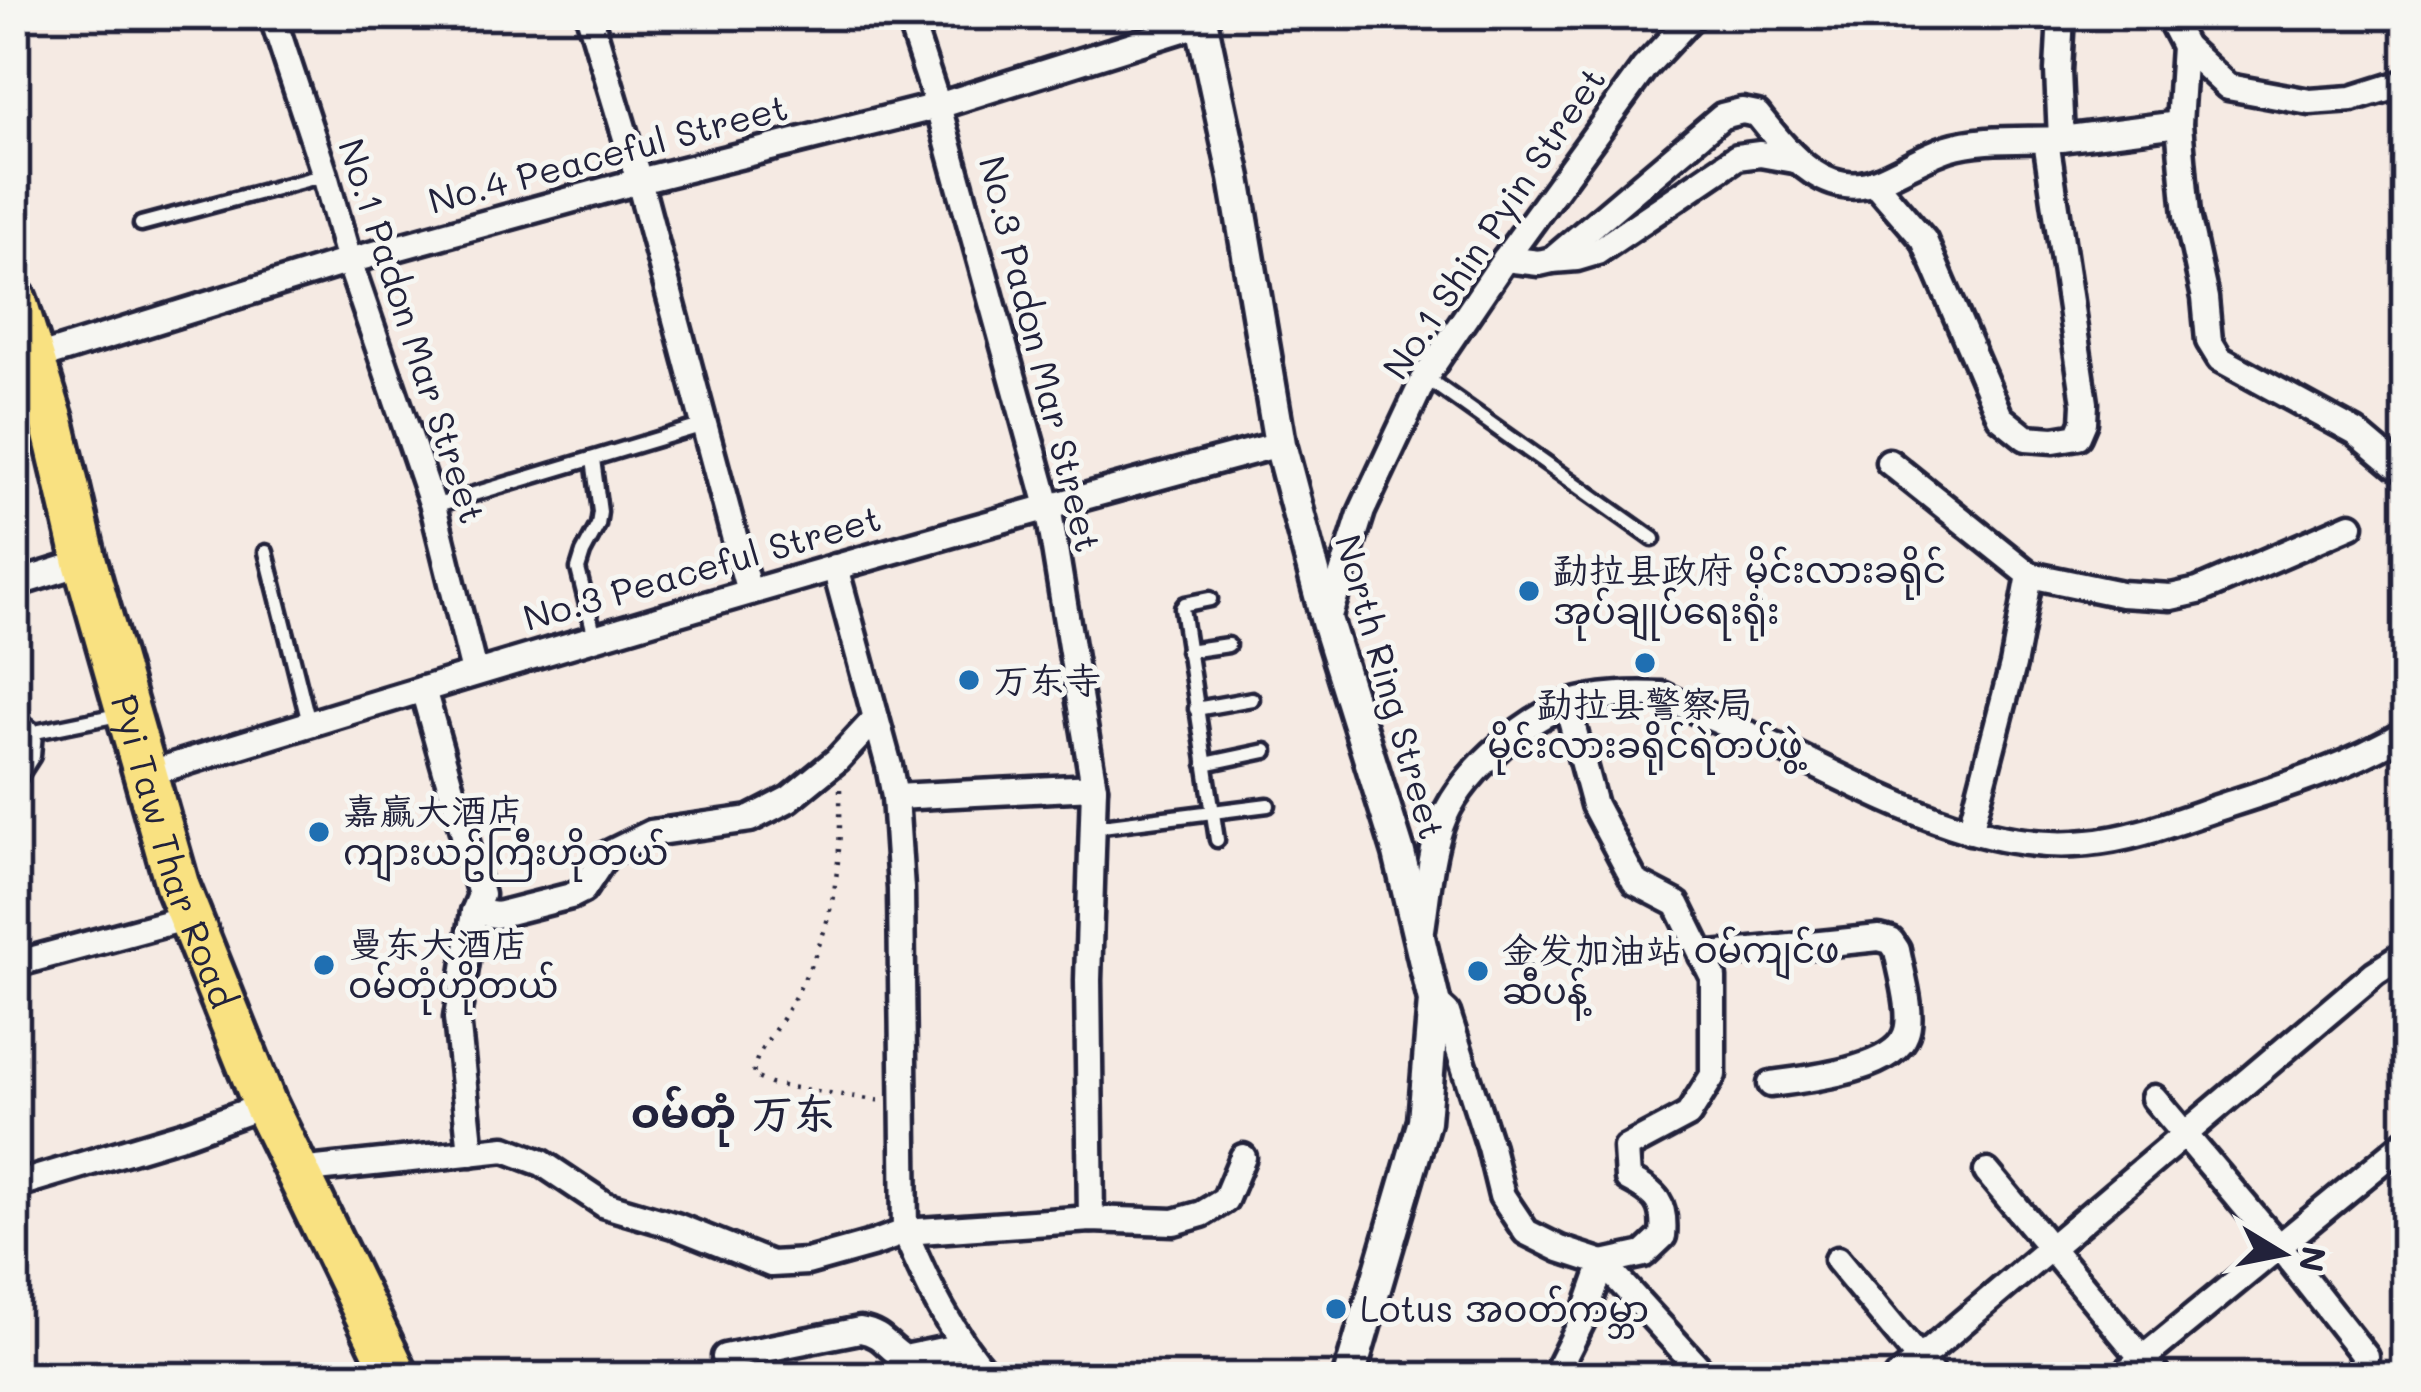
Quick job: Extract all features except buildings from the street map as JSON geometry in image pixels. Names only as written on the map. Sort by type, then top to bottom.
[{"type":"highway","name":"Pyi Taw Thar Road","points":[[21,328],[52,421],[85,562],[178,888],[265,1105],[398,1377]]},
{"type":"street","name":"No.1 Padon Mar Street","points":[[272,15],[433,506],[474,672]]},
{"type":"street","points":[[590,15],[748,592]]},
{"type":"street","name":"No.3 Padon Mar Street","points":[[908,15],[938,106],[1048,506],[1094,787],[1088,980],[1090,1219]]},
{"type":"street","name":"No.1 Shin Pyin Street","points":[[1327,622],[1362,511],[1425,377],[1504,259],[1644,68],[1694,15]]},
{"type":"street","points":[[1874,182],[1924,240],[2000,417],[2026,438],[2078,436],[2085,403],[2053,140],[2061,15]]},
{"type":"street","points":[[2168,15],[2183,46],[2228,86],[2310,102],[2352,99],[2406,82]]},
{"type":"street","name":"No.4 Peaceful Street","points":[[21,328],[349,261],[938,106],[1201,19]]},
{"type":"street","name":"North Ring Street","points":[[1201,19],[1235,178],[1280,444],[1327,622],[1399,853],[1433,1001],[1424,1121],[1348,1377]]},
{"type":"street","points":[[2183,46],[2180,124],[2187,215],[2209,341],[2220,359],[2356,433],[2406,470]]},
{"type":"street","points":[[1552,260],[1722,116],[1742,111],[1757,114],[1794,160]]},
{"type":"street","points":[[1504,259],[1539,263],[1597,252],[1737,157],[1760,154],[1794,160],[1835,184],[1874,182],[1953,146],[2053,140],[2180,124]]},
{"type":"street","name":"No.3 Peaceful Street","points":[[147,774],[748,592],[1280,444]]},
{"type":"street","points":[[1889,462],[2030,575],[2121,594],[2171,597],[2198,592],[2351,525]]},
{"type":"street","points":[[15,584],[85,562]]},
{"type":"street","points":[[835,567],[895,797],[902,889],[905,1232],[962,1346],[989,1377]]},
{"type":"street","points":[[1970,831],[2013,665],[2030,575]]},
{"type":"street","points":[[423,689],[481,895],[474,911],[457,1018],[471,1153]]},
{"type":"street","points":[[1420,944],[1433,857],[1454,800],[1504,743],[1567,705],[1662,694],[1866,789],[1970,831],[2039,844],[2088,843],[2134,835],[2253,797],[2406,732]]},
{"type":"street","points":[[1567,705],[1594,806],[1634,882],[1677,904],[1713,977],[1713,1075],[1688,1115],[1626,1148],[1628,1179],[1649,1190],[1665,1214],[1664,1236],[1644,1254],[1603,1263]]},
{"type":"street","points":[[474,911],[497,915],[571,896],[583,890],[606,856],[651,833],[750,819],[788,799],[837,760],[876,718]]},
{"type":"street","points":[[895,797],[1094,787]]},
{"type":"street","points":[[15,964],[189,916]]},
{"type":"street","points":[[1702,956],[1879,938],[1891,941],[1897,950],[1908,1016],[1907,1033],[1895,1052],[1836,1075],[1771,1084]]},
{"type":"street","points":[[1898,1377],[1927,1368],[2050,1248],[2375,973],[2406,953]]},
{"type":"street","points":[[1433,1001],[1447,1013],[1502,1196],[1526,1232],[1603,1263],[1707,1377]]},
{"type":"street","points":[[2154,1098],[2366,1357]]},
{"type":"street","points":[[15,1185],[265,1105]]},
{"type":"street","points":[[2120,1377],[2150,1368],[2278,1245],[2406,1142]]},
{"type":"street","points":[[298,1171],[505,1149],[542,1163],[604,1205],[676,1226],[771,1264],[807,1262],[905,1232],[1090,1219],[1174,1222],[1202,1214],[1225,1199],[1243,1156]]},
{"type":"street","points":[[1987,1172],[2150,1368]]},
{"type":"street","points":[[1837,1260],[1927,1368]]},
{"type":"street","points":[[1553,1377],[1584,1317],[1603,1263]]},
{"type":"street","points":[[725,1358],[860,1330],[875,1333],[905,1358],[962,1346]]},
{"type":"lane","points":[[141,224],[325,175]]},
{"type":"lane","points":[[1425,377],[1653,539]]},
{"type":"lane","points":[[433,506],[704,425]]},
{"type":"lane","points":[[593,458],[600,512],[578,569],[595,637]]},
{"type":"lane","points":[[266,552],[309,723]]},
{"type":"lane","points":[[1210,599],[1182,608],[1217,840]]},
{"type":"lane","points":[[1187,651],[1228,645]]},
{"type":"lane","points":[[1196,709],[1252,699]]},
{"type":"lane","points":[[15,717],[35,732],[130,712]]},
{"type":"lane","points":[[15,784],[34,756],[35,732]]},
{"type":"lane","points":[[1205,764],[1267,751]]},
{"type":"lane","points":[[1093,827],[1268,805]]},
{"type":"path","points":[[837,760],[839,854],[834,901],[813,961],[781,1022],[759,1050],[753,1076],[770,1084],[904,1104]]},
{"type":"place","name":"勐拉县政府 မိုင်းလားခရိုင် အုပ်ချုပ်ရေးရုံး","points":[[1529,591]]},
{"type":"place","name":"勐拉县警察局 မိုင်းလားခရိုင်ရဲတပ်ဖွဲ့","points":[[1645,663]]},
{"type":"place","name":"万东寺","points":[[969,680]]},
{"type":"place","name":"嘉赢大酒店 ကျားယဥ်ကြီးဟိုတယ်","points":[[319,832]]},
{"type":"place","name":"曼东大酒店 ဝမ်တုံဟိုတယ်","points":[[324,965]]},
{"type":"place","name":"金发加油站 ဝမ်ကျင်ဖ ဆီပန့်","points":[[1478,971]]},
{"type":"place","name":"Lotus အဝတ်ကမ္ဘာ","points":[[1336,1309]]},
{"type":"district","name":"ဝမ်တုံ 万东","points":[[733,1113]]}]
